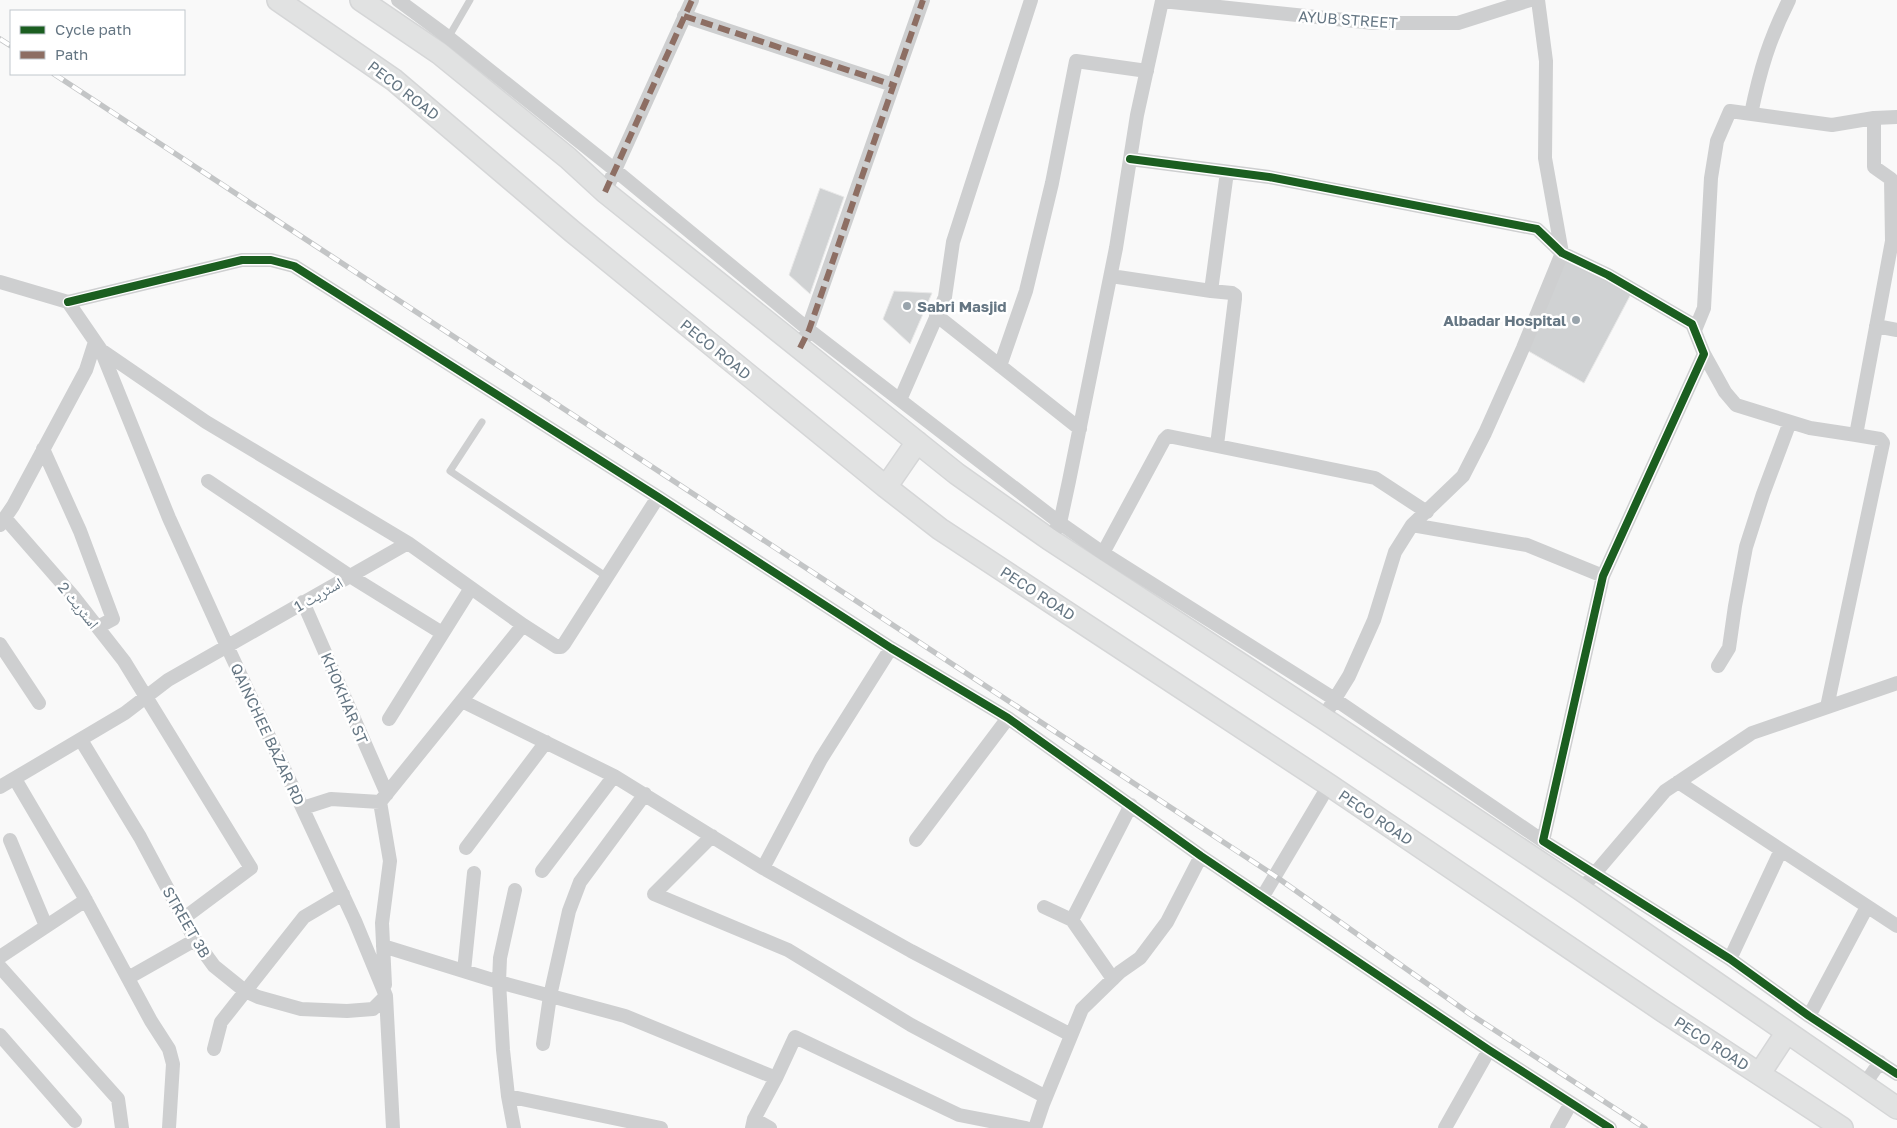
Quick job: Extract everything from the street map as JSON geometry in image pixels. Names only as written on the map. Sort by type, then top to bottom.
[{"type":"main road","name":"PECO ROAD","points":[[278,0],[394,80],[573,232],[940,529],[1329,785],[1663,1011],[1842,1128]]},
{"type":"main road","points":[[361,0],[444,45],[605,192],[957,474],[1055,531],[1323,718],[1580,889],[1897,1108]]},
{"type":"main road","points":[[886,487],[916,442]]},
{"type":"main road","points":[[1760,1074],[1787,1032]]},
{"type":"street","points":[[398,0],[444,45],[615,170],[809,330],[900,400],[1055,531],[1103,553],[1336,700],[1543,841],[1730,959],[1808,1016],[1897,1074]]},
{"type":"street","points":[[605,192],[692,0]]},
{"type":"street","points":[[800,348],[809,330],[923,0]]},
{"type":"street","points":[[900,400],[945,297],[953,242],[1031,0]]},
{"type":"street","name":"AYUB STREET","points":[[1147,71],[1162,1],[1374,24],[1458,23],[1530,0]]},
{"type":"street","points":[[1323,718],[1336,700],[1349,676],[1374,620],[1395,552],[1412,525],[1463,476],[1485,433],[1523,348],[1562,253],[1546,158],[1546,61],[1538,0]]},
{"type":"street","points":[[1751,114],[1760,70],[1775,27],[1789,0]]},
{"type":"street","points":[[684,16],[893,85]]},
{"type":"street","points":[[1000,366],[1026,291],[1052,183],[1076,61],[1147,71],[1137,115],[1111,276],[1080,429],[1055,531]]},
{"type":"street","points":[[1695,330],[1704,308],[1711,178],[1716,141],[1730,111],[1832,125],[1874,118],[1897,117]]},
{"type":"street","points":[[1856,435],[1876,326],[1895,241],[1894,177],[1874,167],[1874,118]]},
{"type":"street","points":[[1130,159],[1270,177],[1537,229],[1562,253],[1608,275],[1692,324],[1704,354],[1725,392],[1736,405],[1810,428],[1880,439],[1883,443],[1827,707]]},
{"type":"street","points":[[1211,291],[1227,172]]},
{"type":"street","points":[[0,282],[68,302],[242,260],[271,260],[294,266],[658,497],[891,648],[1008,718],[1202,856],[1489,1050],[1610,1128]]},
{"type":"street","points":[[1111,276],[1232,293],[1235,295],[1217,445]]},
{"type":"street","points":[[68,302],[98,346],[206,422],[408,542],[523,625],[557,647],[561,647],[658,497]]},
{"type":"street","points":[[936,315],[1080,429]]},
{"type":"street","points":[[1876,326],[1897,330]]},
{"type":"street","points":[[2,522],[98,346]]},
{"type":"street","name":"QAINCHEE BAZAR RD","points":[[98,346],[169,518],[343,894],[386,996],[393,1128]]},
{"type":"street","points":[[1543,841],[1603,576],[1704,354]]},
{"type":"street","points":[[1718,666],[1729,648],[1746,548],[1763,494],[1790,422]]},
{"type":"street","points":[[1103,553],[1164,440],[1168,436],[1375,478],[1427,512]]},
{"type":"street","points":[[43,449],[80,531],[113,619],[98,627]]},
{"type":"street","points":[[208,481],[350,576],[442,633]]},
{"type":"street","name":"اسٹریٹ 2","points":[[2,522],[73,596],[124,661],[250,868],[184,918]]},
{"type":"street","points":[[1412,525],[1526,545],[1603,576]]},
{"type":"street","name":"اسٹریٹ 1","points":[[0,786],[125,714],[168,680],[408,542]]},
{"type":"street","points":[[389,719],[471,588]]},
{"type":"street","name":"KHOKHAR ST","points":[[304,602],[383,798],[390,862],[382,922],[386,996]]},
{"type":"street","points":[[303,808],[331,799],[383,798],[523,625]]},
{"type":"street","points":[[0,644],[39,703]]},
{"type":"street","points":[[763,868],[820,759],[891,648]]},
{"type":"street","points":[[1580,889],[1665,790],[1752,732],[1897,683]]},
{"type":"street","points":[[462,701],[614,776],[763,868],[911,951],[1071,1035]]},
{"type":"street","points":[[916,840],[1008,718]]},
{"type":"street","name":"STREET 3B","points":[[81,740],[140,838],[195,940],[214,966],[245,991],[258,997],[301,1009],[347,1011],[373,1009],[386,996]]},
{"type":"street","points":[[466,848],[546,742]]},
{"type":"street","points":[[542,871],[614,776]]},
{"type":"street","points":[[15,779],[86,900],[151,1021],[170,1049],[173,1064],[169,1128]]},
{"type":"street","points":[[1678,782],[1897,926]]},
{"type":"street","points":[[1263,896],[1329,785]]},
{"type":"street","points":[[543,1044],[550,996],[568,911],[580,882],[645,794]]},
{"type":"street","points":[[1072,920],[1131,805]]},
{"type":"street","points":[[712,836],[654,894],[788,950],[911,1025],[1046,1097]]},
{"type":"street","points":[[10,840],[46,926]]},
{"type":"street","points":[[1730,959],[1781,850]]},
{"type":"street","points":[[1035,1128],[1082,1009],[1113,979],[1140,958],[1167,922],[1202,856]]},
{"type":"street","points":[[464,971],[474,874]]},
{"type":"street","points":[[514,1128],[502,1050],[499,982],[500,958],[515,890]]},
{"type":"street","points":[[214,1049],[220,1022],[304,917],[343,894]]},
{"type":"street","points":[[0,957],[86,900]]},
{"type":"street","points":[[1044,907],[1072,920],[1113,979]]},
{"type":"street","points":[[1808,1016],[1867,907]]},
{"type":"street","points":[[128,978],[195,940]]},
{"type":"street","points":[[383,946],[499,982],[625,1016],[776,1078]]},
{"type":"street","points":[[0,967],[118,1099],[122,1128]]},
{"type":"street","points":[[0,1035],[75,1121]]},
{"type":"street","points":[[770,1128],[753,1124],[795,1037],[959,1115],[1026,1128]]},
{"type":"street","points":[[1446,1128],[1489,1050]]},
{"type":"street","points":[[1864,1085],[1880,1062]]},
{"type":"street","points":[[508,1096],[661,1128]]},
{"type":"street","points":[[1557,1128],[1571,1103]]},
{"type":"lane","points":[[444,45],[470,0]]},
{"type":"lane","points":[[482,422],[450,471],[608,577]]},
{"type":"building","points":[[820,188],[844,197],[810,294],[789,275]]},
{"type":"building","name":"Albadar Hospital","points":[[1562,253],[1632,292],[1584,383],[1523,348]]},
{"type":"building","name":"Sabri Masjid","points":[[894,291],[932,293],[910,344],[883,319]]},
{"type":"railway","points":[[0,39],[10,45]]},
{"type":"railway","points":[[56,75],[1275,876],[1470,1014],[1645,1128]]},
{"type":"marked path","points":[[605,192],[692,0]]},
{"type":"marked path","points":[[800,348],[809,330],[923,0]]},
{"type":"marked path","points":[[684,16],[893,85]]},
{"type":"cycle path","points":[[1130,159],[1269,177],[1537,229],[1562,253],[1608,275],[1692,324],[1704,354],[1603,576],[1543,841],[1730,959],[1809,1016],[1897,1074]]},
{"type":"cycle path","points":[[68,302],[242,260],[271,260],[294,266],[658,497],[891,648],[1008,718],[1201,856],[1489,1050],[1610,1128]]},
{"type":"place","name":"Sabri Masjid","points":[[907,306]]},
{"type":"place","name":"Albadar Hospital","points":[[1576,320]]}]
